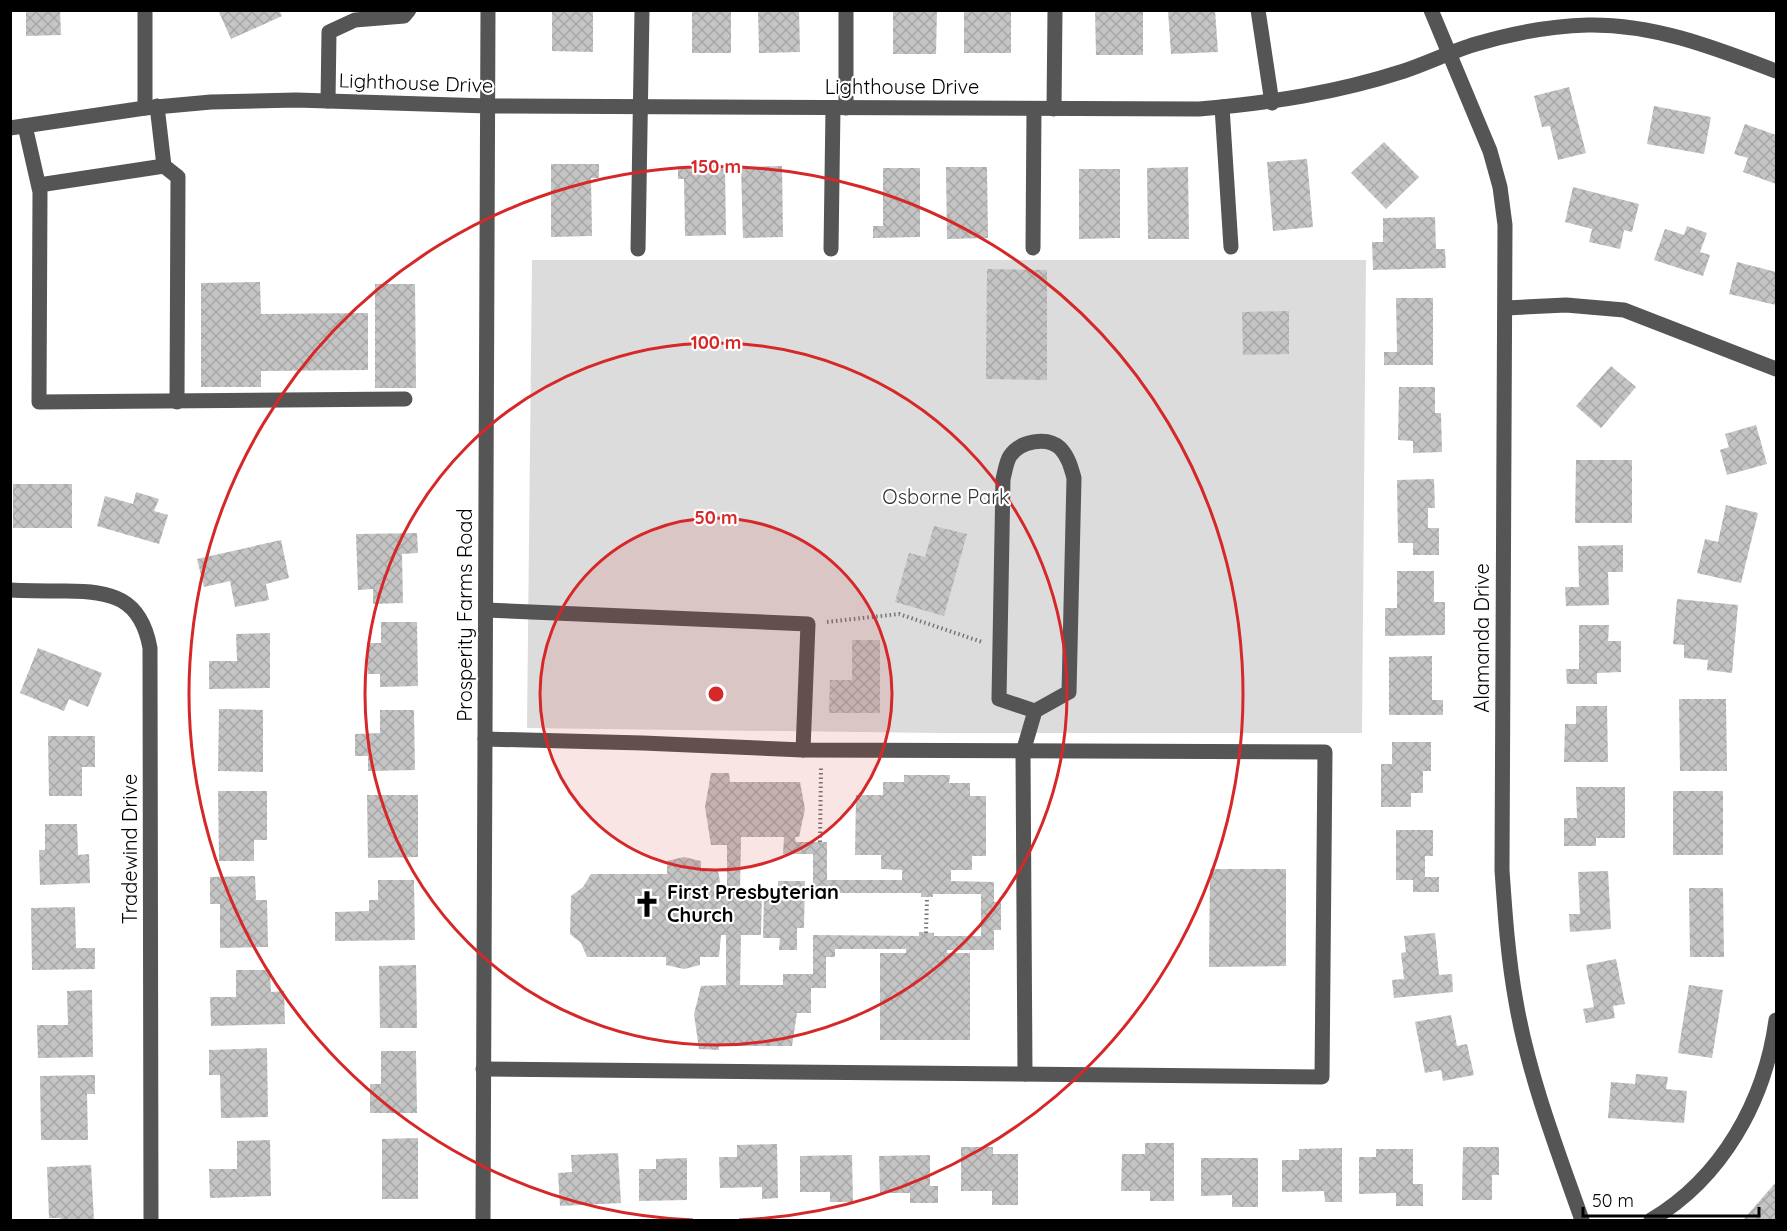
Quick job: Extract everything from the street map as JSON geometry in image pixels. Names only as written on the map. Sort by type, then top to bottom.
[{"type":"street","points":[[145,10],[151,107],[164,166],[178,177],[177,402]]},
{"type":"street","points":[[328,101],[329,32],[356,20],[404,16],[409,10]]},
{"type":"street","name":"Prosperity Farms Road","points":[[483,1221],[488,10]]},
{"type":"street","points":[[638,249],[642,10]]},
{"type":"street","points":[[831,249],[846,10]]},
{"type":"street","points":[[1054,109],[1055,10]]},
{"type":"street","points":[[1258,10],[1272,103]]},
{"type":"street","name":"Alamanda Drive","points":[[1431,10],[1490,151],[1500,187],[1506,225],[1502,870],[1506,937],[1516,1003],[1531,1068],[1582,1221]]},
{"type":"street","name":"Lighthouse Drive","points":[[18,127],[151,107],[211,102],[296,100],[640,108],[1199,110],[1272,103],[1338,90],[1406,71],[1475,44],[1524,32],[1557,27],[1612,26],[1657,32],[1706,44],[1776,71]]},
{"type":"street","points":[[1222,108],[1231,247]]},
{"type":"street","points":[[1033,248],[1034,109]]},
{"type":"street","points":[[18,127],[40,192],[39,402],[405,399]]},
{"type":"street","points":[[39,185],[164,166]]},
{"type":"street","points":[[1506,308],[1566,305],[1624,310],[1776,369]]},
{"type":"street","points":[[1025,1074],[1023,752],[1035,711],[1069,692],[1074,478],[1068,459],[1059,447],[1042,441],[1026,443],[1010,456],[1003,479],[999,699],[1035,711]]},
{"type":"street","name":"Tradewind Drive","points":[[10,590],[92,591],[110,594],[126,602],[139,615],[147,631],[150,648],[151,1221]]},
{"type":"street","points":[[486,610],[808,624],[803,750]]},
{"type":"street","points":[[483,1069],[1322,1077],[1325,752],[803,750],[485,739]]},
{"type":"street","points":[[1651,1221],[1692,1189],[1730,1144],[1745,1120],[1761,1084],[1773,1047],[1776,1020]]},
{"type":"path","points":[[808,624],[898,614],[1000,648]]},
{"type":"path","points":[[820,842],[821,750]]},
{"type":"path","points":[[926,933],[927,897]]},
{"type":"green space","name":"Osborne Park","points":[[532,260],[1366,260],[1362,733],[939,733],[527,728]]},
{"type":"building","points":[[26,10],[60,10],[61,35],[26,36]]},
{"type":"building","points":[[218,10],[279,10],[282,16],[231,39]]},
{"type":"building","points":[[552,10],[593,10],[593,52],[552,51]]},
{"type":"building","points":[[692,10],[731,10],[731,53],[692,53]]},
{"type":"building","points":[[758,10],[799,10],[800,52],[759,53]]},
{"type":"building","points":[[893,10],[937,10],[936,54],[893,54]]},
{"type":"building","points":[[964,10],[1011,10],[1011,53],[964,53]]},
{"type":"building","points":[[1095,10],[1143,10],[1143,55],[1096,55]]},
{"type":"building","points":[[1168,10],[1215,10],[1218,52],[1171,54]]},
{"type":"building","points":[[1569,87],[1586,153],[1558,160],[1550,126],[1542,127],[1534,96]]},
{"type":"building","points":[[1654,106],[1711,117],[1704,154],[1647,144]]},
{"type":"building","points":[[1745,124],[1776,135],[1776,184],[1743,172],[1748,158],[1734,154]]},
{"type":"building","points":[[1384,142],[1419,177],[1386,209],[1351,173]]},
{"type":"building","points":[[1307,159],[1313,227],[1273,231],[1267,162]]},
{"type":"building","points":[[551,164],[599,164],[599,178],[591,178],[592,236],[551,237]]},
{"type":"building","points":[[725,166],[726,235],[685,236],[684,179],[678,179],[678,167]]},
{"type":"building","points":[[782,166],[783,237],[743,238],[741,167]]},
{"type":"building","points":[[946,167],[987,167],[988,238],[947,239]]},
{"type":"building","points":[[1188,167],[1189,239],[1148,239],[1147,168]]},
{"type":"building","points":[[883,168],[920,168],[920,237],[873,238],[873,226],[883,226]]},
{"type":"building","points":[[1079,169],[1120,169],[1120,238],[1079,239]]},
{"type":"building","points":[[1573,187],[1639,204],[1632,232],[1624,230],[1620,249],[1589,242],[1592,229],[1565,222]]},
{"type":"building","points":[[1435,217],[1436,249],[1445,249],[1446,268],[1373,270],[1372,242],[1383,242],[1383,218]]},
{"type":"building","points":[[1687,226],[1707,233],[1700,252],[1710,255],[1703,276],[1654,260],[1665,229],[1684,235]]},
{"type":"building","points":[[1737,262],[1776,272],[1776,305],[1729,294]]},
{"type":"building","points":[[987,269],[1047,270],[1047,380],[986,379]]},
{"type":"building","points":[[260,282],[261,314],[368,313],[368,370],[261,371],[261,387],[201,387],[201,283]]},
{"type":"building","points":[[375,284],[415,284],[416,388],[375,388]]},
{"type":"building","points":[[1396,298],[1433,298],[1433,365],[1384,365],[1384,352],[1397,352]]},
{"type":"building","points":[[1289,311],[1289,354],[1243,355],[1242,312]]},
{"type":"building","points":[[1611,366],[1636,387],[1601,428],[1576,406]]},
{"type":"building","points":[[1399,387],[1435,387],[1435,413],[1441,413],[1442,452],[1413,453],[1413,441],[1398,440]]},
{"type":"building","points":[[1756,425],[1767,464],[1727,475],[1720,450],[1729,447],[1725,434]]},
{"type":"building","points":[[1576,460],[1632,460],[1632,523],[1575,523]]},
{"type":"building","points":[[1434,479],[1435,508],[1428,508],[1428,528],[1439,528],[1439,555],[1413,555],[1413,543],[1398,543],[1397,480]]},
{"type":"building","points":[[13,484],[72,484],[72,528],[13,528]]},
{"type":"building","points":[[136,492],[159,499],[154,511],[168,515],[159,544],[97,526],[105,496],[133,504]]},
{"type":"building","points":[[1726,505],[1758,513],[1741,583],[1697,573],[1705,539],[1718,542]]},
{"type":"building","points":[[934,526],[967,534],[944,616],[895,602],[909,553],[925,557]]},
{"type":"building","points":[[417,533],[418,553],[402,554],[403,603],[373,604],[373,589],[358,590],[356,534]]},
{"type":"building","points":[[281,540],[289,578],[266,584],[269,600],[235,607],[230,581],[204,587],[197,559]]},
{"type":"building","points":[[1623,545],[1623,572],[1608,572],[1609,605],[1566,606],[1565,587],[1579,587],[1578,546]]},
{"type":"building","points":[[1397,571],[1434,571],[1434,602],[1445,602],[1445,635],[1385,636],[1385,608],[1397,608]]},
{"type":"building","points":[[1677,599],[1738,605],[1732,673],[1707,670],[1708,660],[1684,658],[1684,645],[1673,644]]},
{"type":"building","points":[[381,622],[417,622],[418,686],[380,687],[380,674],[368,674],[367,643],[381,643]]},
{"type":"building","points":[[1579,625],[1609,625],[1608,641],[1621,641],[1621,672],[1597,673],[1597,684],[1567,684],[1566,669],[1579,669]]},
{"type":"building","points":[[270,633],[270,688],[209,689],[209,661],[237,661],[236,634]]},
{"type":"building","points":[[852,640],[880,640],[880,713],[829,713],[830,680],[852,680]]},
{"type":"building","points":[[38,648],[102,673],[88,707],[69,699],[64,711],[20,693]]},
{"type":"building","points":[[1432,656],[1432,700],[1443,700],[1443,715],[1389,715],[1389,657]]},
{"type":"building","points":[[1679,699],[1726,699],[1727,771],[1680,771]]},
{"type":"building","points":[[1576,706],[1607,706],[1608,762],[1564,762],[1565,724],[1576,724]]},
{"type":"building","points":[[219,709],[263,710],[263,772],[218,771]]},
{"type":"building","points":[[380,710],[414,710],[415,770],[368,771],[368,756],[355,756],[355,734],[380,733]]},
{"type":"building","points":[[48,736],[95,736],[95,767],[82,767],[82,796],[49,796]]},
{"type":"building","points":[[1392,742],[1431,742],[1431,771],[1423,771],[1423,793],[1411,793],[1411,807],[1381,807],[1381,764],[1392,764]]},
{"type":"building","points":[[711,773],[729,773],[730,782],[800,782],[805,809],[799,837],[795,837],[796,842],[827,842],[827,880],[902,880],[902,870],[881,869],[881,855],[855,855],[856,795],[883,795],[883,782],[904,782],[904,775],[950,775],[949,783],[970,783],[970,796],[986,796],[986,856],[972,856],[972,870],[951,870],[951,881],[994,882],[994,902],[1001,902],[1001,930],[994,930],[994,950],[947,950],[947,953],[970,953],[970,1040],[880,1040],[880,953],[906,953],[906,949],[835,949],[835,957],[826,957],[826,988],[811,988],[811,1013],[797,1013],[792,1046],[719,1046],[719,1050],[699,1049],[694,1014],[701,986],[726,985],[726,935],[721,935],[719,957],[700,957],[700,965],[684,969],[666,965],[666,957],[587,957],[581,943],[570,934],[571,896],[583,887],[591,874],[667,874],[667,861],[684,857],[701,861],[701,871],[718,871],[722,892],[727,892],[727,845],[711,845],[705,807]],"holes":[[[741,837],[784,837],[783,854],[813,854],[813,893],[921,893],[921,897],[933,897],[933,894],[981,894],[981,936],[934,936],[934,933],[919,932],[919,936],[813,935],[813,974],[783,974],[783,985],[740,985],[741,935],[761,935],[762,892],[740,892]]]},
{"type":"building","points":[[1576,787],[1625,787],[1625,838],[1596,838],[1596,846],[1564,846],[1564,818],[1577,818]]},
{"type":"building","points":[[218,791],[267,791],[267,840],[254,840],[254,861],[219,861]]},
{"type":"building","points":[[1673,791],[1723,791],[1723,855],[1673,855]]},
{"type":"building","points":[[367,795],[418,795],[418,857],[368,858]]},
{"type":"building","points":[[45,824],[77,824],[78,855],[89,854],[90,883],[40,885],[39,850],[45,850]]},
{"type":"building","points":[[1396,830],[1433,830],[1433,856],[1425,856],[1425,877],[1439,877],[1439,892],[1413,892],[1413,880],[1396,880]]},
{"type":"building","points":[[1210,869],[1286,869],[1286,966],[1209,967]]},
{"type":"building","points":[[1608,871],[1611,929],[1570,932],[1569,914],[1580,914],[1578,872]]},
{"type":"building","points":[[255,876],[256,900],[267,900],[268,947],[220,948],[220,904],[210,904],[210,877]]},
{"type":"building","points":[[378,880],[414,880],[415,940],[335,941],[335,912],[369,911],[369,900],[378,900]]},
{"type":"building","points":[[778,881],[805,881],[804,928],[797,928],[797,950],[779,950],[780,938],[763,938],[764,895],[778,895]]},
{"type":"building","points":[[1689,888],[1723,888],[1724,957],[1690,957]]},
{"type":"building","points":[[75,907],[76,948],[95,948],[95,969],[32,970],[31,908]]},
{"type":"building","points":[[1435,933],[1439,975],[1452,974],[1453,992],[1394,998],[1392,980],[1404,979],[1401,953],[1406,952],[1404,936]]},
{"type":"building","points":[[1616,959],[1625,1004],[1613,1006],[1615,1018],[1586,1023],[1583,1009],[1594,1007],[1586,965]]},
{"type":"building","points":[[416,965],[417,1028],[380,1028],[379,966]]},
{"type":"building","points":[[236,970],[270,970],[271,992],[284,991],[285,1024],[211,1026],[210,997],[236,997]]},
{"type":"building","points":[[1689,985],[1723,990],[1712,1058],[1678,1053]]},
{"type":"building","points":[[92,990],[93,1057],[38,1058],[37,1025],[68,1025],[67,991]]},
{"type":"building","points":[[1451,1015],[1457,1046],[1467,1044],[1474,1075],[1443,1081],[1441,1070],[1425,1073],[1415,1022]]},
{"type":"building","points":[[267,1048],[268,1117],[221,1118],[220,1075],[209,1075],[209,1050]]},
{"type":"building","points":[[381,1051],[416,1051],[417,1113],[370,1113],[370,1084],[381,1084]]},
{"type":"building","points":[[1636,1074],[1668,1077],[1666,1089],[1687,1091],[1684,1123],[1608,1118],[1611,1082],[1635,1084]]},
{"type":"building","points":[[95,1075],[95,1094],[87,1094],[88,1140],[41,1140],[40,1076]]},
{"type":"building","points":[[418,1138],[418,1199],[382,1199],[382,1139]]},
{"type":"building","points":[[270,1140],[271,1196],[210,1198],[209,1169],[237,1169],[237,1141]]},
{"type":"building","points":[[1145,1143],[1174,1143],[1174,1201],[1150,1201],[1150,1191],[1121,1191],[1122,1154],[1145,1154]]},
{"type":"building","points":[[777,1144],[778,1198],[762,1199],[762,1187],[720,1188],[719,1157],[737,1157],[737,1145]]},
{"type":"building","points":[[961,1147],[993,1147],[993,1154],[1018,1154],[1018,1205],[992,1205],[992,1191],[961,1191]]},
{"type":"building","points":[[1463,1147],[1499,1147],[1499,1175],[1492,1175],[1492,1200],[1462,1200]]},
{"type":"building","points":[[1342,1148],[1342,1202],[1325,1202],[1324,1191],[1282,1192],[1282,1160],[1299,1160],[1299,1149]]},
{"type":"building","points":[[1376,1149],[1413,1149],[1413,1184],[1423,1184],[1423,1206],[1396,1206],[1396,1193],[1359,1194],[1359,1157],[1376,1157]]},
{"type":"building","points":[[618,1153],[621,1203],[560,1206],[558,1173],[572,1172],[571,1155]]},
{"type":"building","points":[[852,1155],[853,1202],[830,1202],[830,1192],[800,1192],[800,1156]]},
{"type":"building","points":[[930,1155],[930,1186],[938,1186],[938,1203],[910,1203],[910,1193],[880,1193],[879,1156]]},
{"type":"building","points":[[687,1158],[687,1200],[639,1201],[639,1169],[656,1169],[656,1159]]},
{"type":"building","points":[[1201,1158],[1258,1158],[1258,1207],[1232,1207],[1232,1195],[1201,1196]]},
{"type":"building","points":[[91,1165],[94,1220],[49,1218],[47,1167]]},
{"type":"building","points":[[1776,1182],[1776,1220],[1743,1220]]},
{"type":"place","name":"First Presbyterian Church","points":[[647,904]]}]
